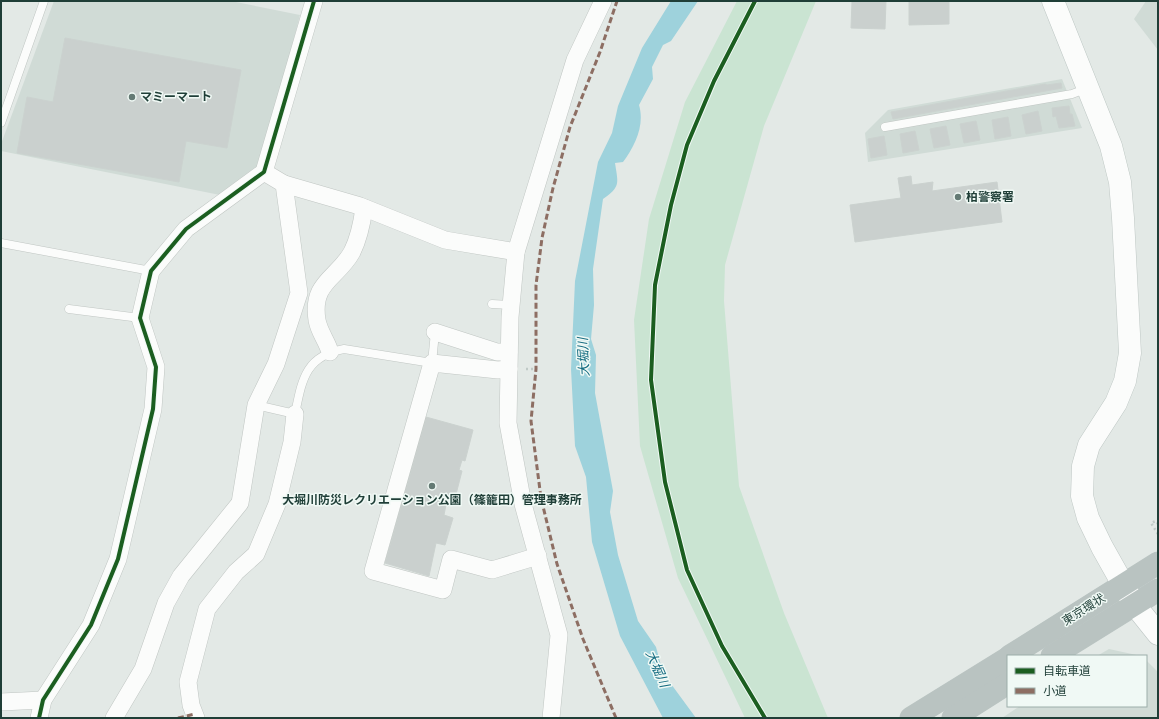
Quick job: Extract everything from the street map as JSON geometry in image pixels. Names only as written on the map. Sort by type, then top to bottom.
[{"type":"highway","name":"東京環状","points":[[1012,655],[1158,563]]},
{"type":"highway","name":"東京環状","points":[[1054,655],[1158,590]]},
{"type":"highway","name":"東京環状","points":[[911,718],[1007,658]]},
{"type":"highway","points":[[953,718],[1007,684]]},
{"type":"street","points":[[40,718],[43,700],[91,626],[118,559],[153,409],[156,367],[140,318],[151,271],[186,230],[264,172],[314,1]]},
{"type":"street","points":[[551,718],[560,635],[523,504],[508,423],[511,305],[516,252],[575,60],[603,1]]},
{"type":"street","points":[[1053,1],[1111,146],[1120,182],[1130,353],[1125,381],[1116,403],[1089,445],[1083,466],[1082,496],[1088,518],[1102,547],[1134,604],[1158,634]]},
{"type":"street","points":[[264,172],[284,184],[364,208],[464,248],[516,252]]},
{"type":"street","points":[[114,718],[143,669],[166,603],[182,576],[240,503],[256,405],[276,364],[299,293],[284,184]]},
{"type":"street","points":[[330,352],[317,321],[319,291],[326,281],[351,254],[357,240],[364,208]]},
{"type":"street","points":[[435,332],[497,352],[509,352]]},
{"type":"street","points":[[509,369],[498,370],[432,363],[373,571],[443,590],[451,559],[492,570],[538,556]]},
{"type":"street","points":[[196,718],[191,705],[188,682],[207,609],[236,572],[256,554],[277,504],[292,442],[295,414]]},
{"type":"street","points":[[1,702],[43,700]]},
{"type":"lane","points":[[1,123],[44,1]]},
{"type":"lane","points":[[885,127],[1072,94],[1088,87]]},
{"type":"lane","points":[[1,243],[151,271]]},
{"type":"lane","points":[[492,304],[511,305]]},
{"type":"lane","points":[[69,309],[140,318]]},
{"type":"lane","points":[[256,405],[295,414],[302,381],[311,364],[330,352],[344,349],[432,363],[435,332]]},
{"type":"path","points":[[1158,524],[1156,521],[1151,523],[1158,534]]},
{"type":"shaded area","points":[[54,1],[231,1],[300,15],[262,164],[220,195],[1,151],[1,144]]},
{"type":"shaded area","points":[[1146,1],[1158,1],[1158,50],[1134,19]]},
{"type":"shaded area","points":[[1062,79],[1082,128],[868,162],[865,133],[888,110]]},
{"type":"shaded area","points":[[1109,649],[1136,655],[1099,655]]},
{"type":"shaded area","points":[[1147,661],[1158,672],[1158,718],[1002,718],[1018,707],[1147,707]]},
{"type":"green space","points":[[737,1],[816,1],[764,126],[725,265],[724,301],[739,486],[784,613],[828,718],[745,718],[678,578],[640,446],[634,320],[649,219],[685,102]]},
{"type":"water","name":"大堀川","points":[[671,1],[698,1],[671,41],[663,45],[652,67],[653,79],[639,105],[641,120],[638,135],[623,162],[615,163],[617,184],[613,191],[603,199],[593,269],[594,305],[591,339],[596,355],[595,393],[613,491],[610,512],[618,555],[638,621],[656,647],[663,673],[696,718],[663,718],[620,636],[592,542],[586,477],[575,446],[571,369],[575,281],[598,162],[612,133],[618,106],[642,48]]},
{"type":"building","points":[[852,1],[886,1],[885,29],[851,28]]},
{"type":"building","points":[[909,1],[949,1],[949,24],[909,25]]},
{"type":"building","points":[[65,38],[241,70],[227,148],[186,141],[179,182],[17,153],[27,97],[53,102]]},
{"type":"building","points":[[1061,83],[1062,88],[893,119],[891,112],[1045,84]]},
{"type":"building","points":[[1069,106],[1070,114],[1072,114],[1075,126],[1059,128],[1056,116],[1053,117],[1052,108]]},
{"type":"building","points":[[1038,111],[1042,131],[1026,134],[1022,115]]},
{"type":"building","points":[[1008,117],[1011,136],[995,139],[992,120]]},
{"type":"building","points":[[976,121],[980,140],[964,143],[960,124]]},
{"type":"building","points":[[946,126],[950,145],[934,148],[930,129]]},
{"type":"building","points":[[915,131],[919,150],[903,153],[900,134]]},
{"type":"building","points":[[884,136],[887,155],[871,158],[868,139]]},
{"type":"building","points":[[911,176],[912,185],[933,182],[932,191],[997,182],[1002,222],[855,242],[850,205],[901,198],[898,178]]},
{"type":"building","name":"大堀川防災レクリエーション公園（篠籠田）管理事務所","points":[[426,417],[473,430],[465,461],[462,460],[459,470],[462,471],[454,502],[450,502],[449,506],[446,505],[444,515],[453,518],[445,545],[436,543],[429,576],[385,563]]},
{"type":"marked path","points":[[616,718],[583,639],[557,564],[541,498],[531,421],[536,369],[536,285],[542,238],[553,188],[570,127],[600,52],[617,1]]},
{"type":"marked path","points":[[178,718],[195,714]]},
{"type":"cycle path","points":[[39,718],[43,700],[91,625],[118,559],[153,409],[156,367],[140,318],[151,271],[186,229],[264,172],[314,1]]},
{"type":"cycle path","points":[[755,1],[714,81],[687,145],[671,205],[655,285],[651,380],[665,482],[687,570],[722,646],[765,718]]},
{"type":"place","name":"マミーマート","points":[[132,97]]},
{"type":"place","name":"柏警察署","points":[[958,197]]},
{"type":"place","name":"大堀川防災レクリエーション公園（篠籠田）管理事務所","points":[[432,486]]}]
